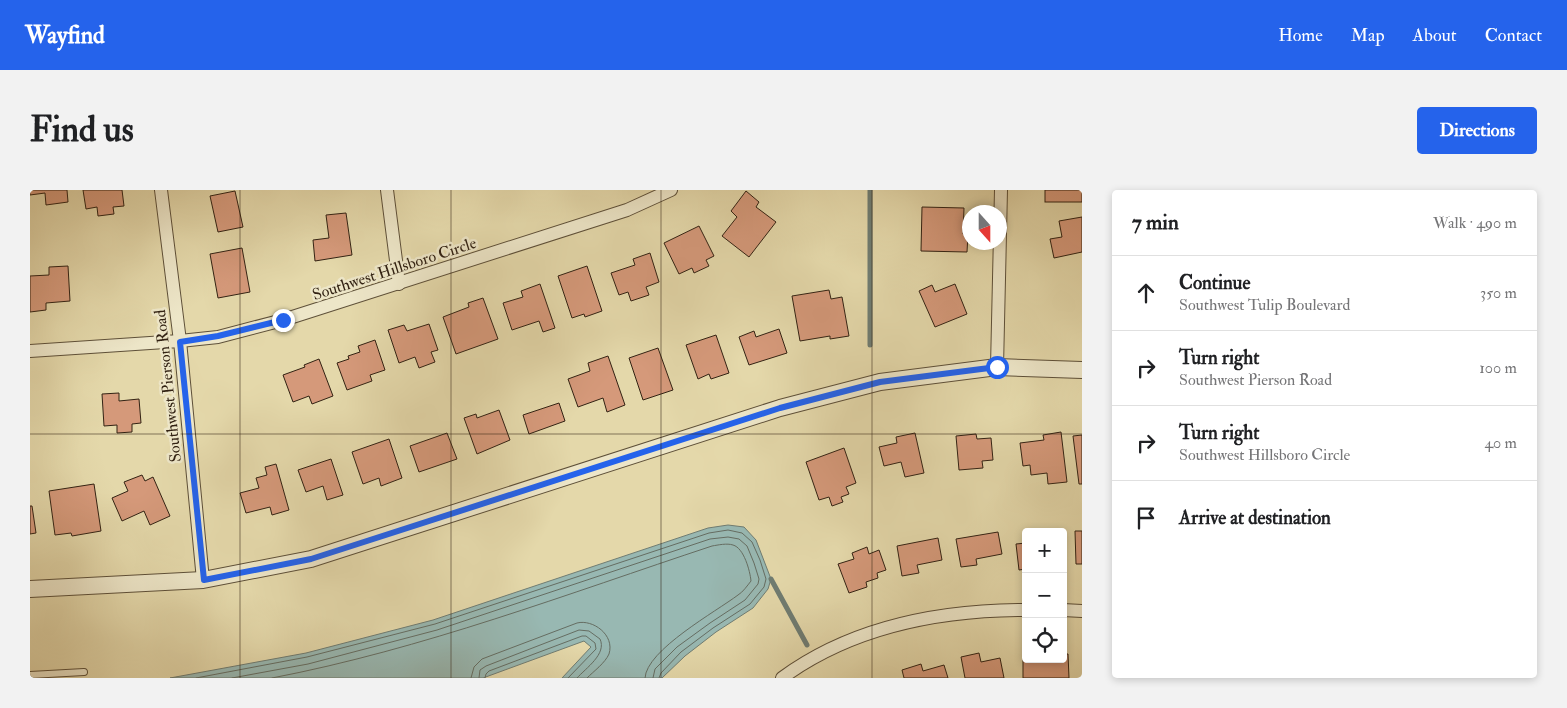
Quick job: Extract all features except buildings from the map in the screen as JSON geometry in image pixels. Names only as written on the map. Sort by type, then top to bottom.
[{"type":"street","name":"Southwest Pierson Road","points":[[161,190],[180,342],[204,580]]},
{"type":"street","points":[[387,190],[398,284]]},
{"type":"street","name":"Southwest Hillsboro Circle","points":[[30,351],[180,342],[218,336],[283,320],[627,210],[671,190]]},
{"type":"street","points":[[997,367],[1001,190]]},
{"type":"street","points":[[30,589],[204,580],[311,559],[780,408],[880,382],[997,367],[1082,370]]},
{"type":"street","points":[[782,678],[835,648],[868,634],[910,620],[968,611],[1022,610]]},
{"type":"street","points":[[1067,610],[1082,611]]},
{"type":"lane","points":[[30,675],[84,672]]},
{"type":"water","points":[[728,525],[744,527],[756,540],[771,579],[768,589],[753,608],[716,632],[685,656],[662,678],[562,678],[591,647],[584,641],[483,678],[170,678],[306,653],[433,620],[708,528]]},
{"type":"waterway","points":[[870,190],[870,345]]},
{"type":"waterway","points":[[771,579],[807,645]]},
{"type":"route","points":[[283,320],[218,336],[180,342],[204,580],[311,559],[780,408],[880,382],[997,367]]}]
